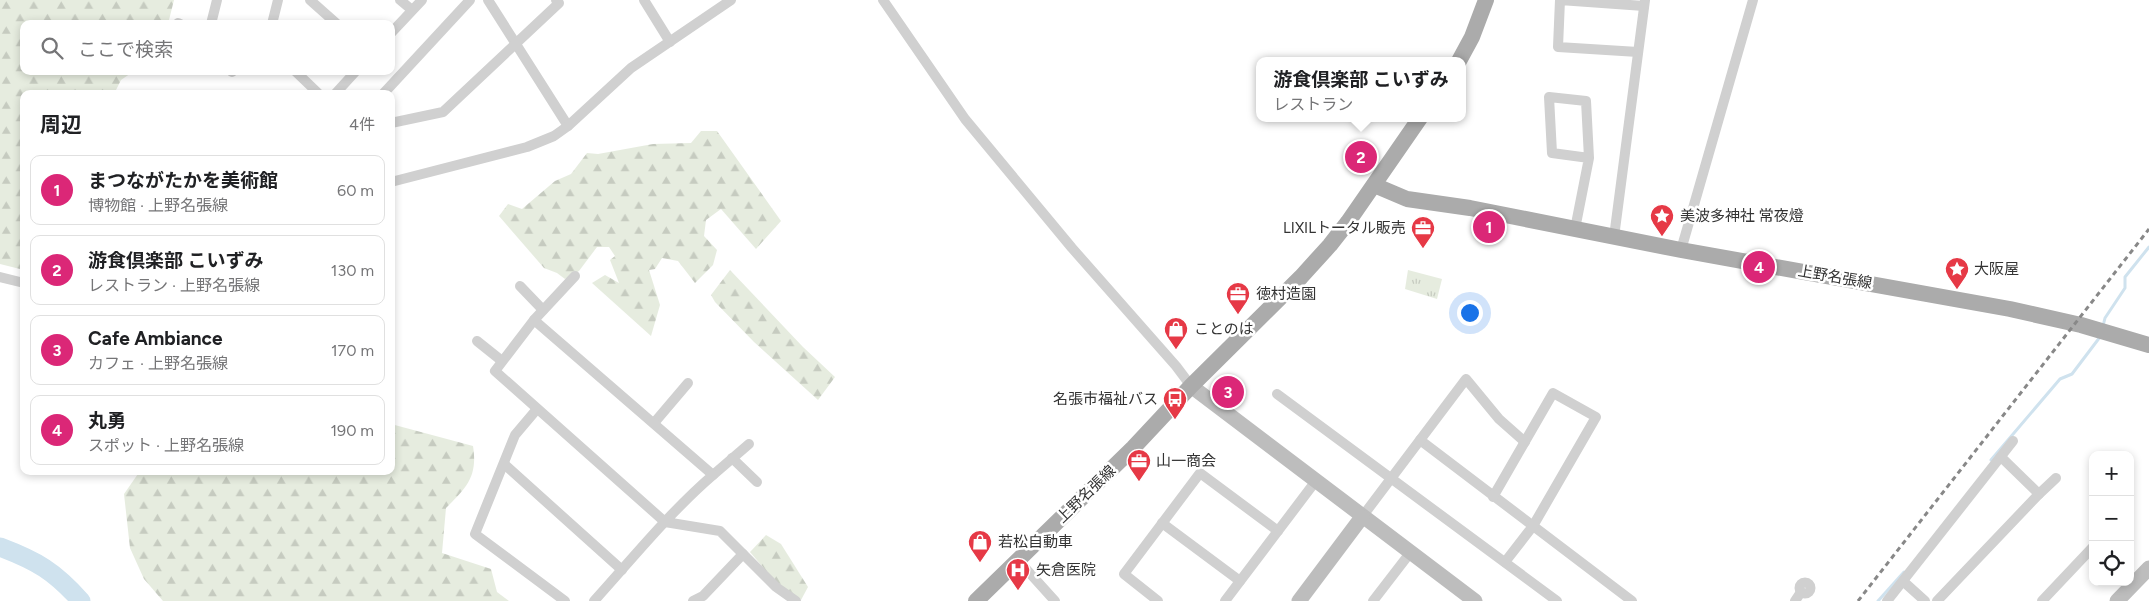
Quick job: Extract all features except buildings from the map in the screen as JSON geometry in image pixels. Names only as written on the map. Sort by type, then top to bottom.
[{"type":"main road","points":[[1461,57],[1472,37],[1486,0]]},
{"type":"main road","name":"上野名張線","points":[[976,601],[1133,448],[1191,386],[1330,246],[1417,122]]},
{"type":"main road","name":"上野名張線","points":[[1374,185],[1407,199],[1470,208],[1681,250],[2010,309],[2081,325],[2149,345]]},
{"type":"street","points":[[212,20],[217,0]]},
{"type":"street","points":[[273,20],[278,0]]},
{"type":"street","points":[[310,0],[332,20]]},
{"type":"street","points":[[400,0],[412,10]]},
{"type":"street","points":[[395,29],[422,0]]},
{"type":"street","points":[[386,90],[470,0]]},
{"type":"street","points":[[488,0],[568,126]]},
{"type":"street","points":[[395,122],[443,112],[559,3],[556,0]]},
{"type":"street","points":[[644,0],[670,42]]},
{"type":"street","points":[[395,181],[527,147],[547,140],[568,126],[630,68],[731,0]]},
{"type":"street","points":[[883,0],[965,119],[1078,255],[1176,366],[1191,386],[1315,482],[1475,601]]},
{"type":"street","points":[[1614,237],[1638,52],[1644,3],[1560,0],[1558,47],[1638,52]]},
{"type":"street","points":[[1681,250],[1753,0]]},
{"type":"street","points":[[299,75],[315,90]]},
{"type":"street","points":[[339,90],[352,75]]},
{"type":"street","points":[[1576,229],[1589,158],[1586,101],[1549,97],[1552,153],[1589,158]]},
{"type":"street","points":[[574,276],[534,320],[495,371],[665,522],[720,531],[776,587],[796,601]]},
{"type":"street","points":[[0,277],[20,282]]},
{"type":"street","points":[[520,286],[543,310]]},
{"type":"street","points":[[534,320],[713,475]]},
{"type":"street","points":[[477,341],[502,361]]},
{"type":"street","points":[[1299,601],[1466,379],[1500,419],[1525,442]]},
{"type":"street","points":[[654,423],[688,383]]},
{"type":"street","points":[[1493,497],[1553,393],[1596,417],[1533,526],[1505,562]]},
{"type":"street","points":[[1277,394],[1556,601]]},
{"type":"street","points":[[538,409],[515,435],[475,534],[565,601]]},
{"type":"street","points":[[1420,440],[1632,601]]},
{"type":"street","points":[[1887,601],[1904,582],[2013,441]]},
{"type":"street","points":[[594,601],[688,496],[749,444]]},
{"type":"street","points":[[2001,457],[2040,494]]},
{"type":"street","points":[[732,458],[757,482]]},
{"type":"street","points":[[504,464],[622,570]]},
{"type":"street","points":[[1158,601],[1124,574],[1200,472],[1278,531]]},
{"type":"street","points":[[1937,601],[2056,478]]},
{"type":"street","points":[[1225,601],[1315,482]]},
{"type":"street","points":[[1162,523],[1240,582]]},
{"type":"street","points":[[2042,601],[2089,551]]},
{"type":"street","points":[[1373,601],[1410,553]]},
{"type":"street","points":[[693,601],[703,596],[743,554]]},
{"type":"street","points":[[1018,560],[1055,601]]},
{"type":"street","points":[[2117,601],[2149,568]]},
{"type":"street","points":[[1904,582],[1925,601]]},
{"type":"green space","points":[[0,0],[174,0],[169,20],[20,20],[20,75],[128,75],[121,80],[116,90],[20,90],[20,269],[0,264]]},
{"type":"green space","points":[[701,131],[717,131],[781,221],[756,249],[721,209],[706,220],[704,236],[717,250],[713,265],[695,283],[678,261],[662,258],[655,269],[649,270],[660,305],[651,336],[592,283],[605,275],[619,283],[610,260],[615,256],[609,247],[597,247],[579,271],[565,279],[557,273],[544,268],[499,216],[508,204],[522,209],[555,181],[571,174],[587,153],[598,154],[653,144],[691,143]]},
{"type":"green space","points":[[730,270],[803,347],[835,377],[818,400],[754,342],[715,302],[711,295]]},
{"type":"green space","points":[[1408,270],[1442,279],[1437,299],[1405,289]]},
{"type":"green space","points":[[395,425],[473,446],[474,466],[469,481],[446,508],[442,553],[491,569],[497,592],[509,601],[163,601],[144,579],[130,548],[124,494],[137,475],[395,475]]},
{"type":"green space","points":[[766,535],[781,544],[808,587],[801,600],[777,584],[750,552]]},
{"type":"waterway","points":[[2103,326],[2105,318],[2125,288],[2125,277],[2149,247]]},
{"type":"waterway","points":[[1991,460],[2060,379],[2072,374],[2100,337]]},
{"type":"waterway","points":[[0,547],[35,562],[53,574],[81,601]]},
{"type":"waterway","points":[[1878,601],[1904,572]]},
{"type":"railway","points":[[1858,601],[2149,229]]},
{"type":"place","name":"游食倶楽部 こいずみ","points":[[1361,157]]},
{"type":"place","name":"まつながたかを美術館","points":[[1489,227]]},
{"type":"place","name":"美波多神社 常夜燈","points":[[1662,237]]},
{"type":"place","name":"LIXILトータル販売","points":[[1423,249]]},
{"type":"place","name":"丸勇","points":[[1759,267]]},
{"type":"place","name":"大阪屋","points":[[1957,290]]},
{"type":"place","name":"徳村造園","points":[[1238,315]]},
{"type":"place","name":"ことのは","points":[[1176,350]]},
{"type":"place","name":"Cafe Ambiance","points":[[1228,392]]},
{"type":"place","name":"名張市福祉バス","points":[[1175,420]]},
{"type":"place","name":"山一商会","points":[[1139,482]]},
{"type":"place","name":"若松自動車","points":[[980,563]]},
{"type":"place","name":"矢倉医院","points":[[1018,591]]}]
